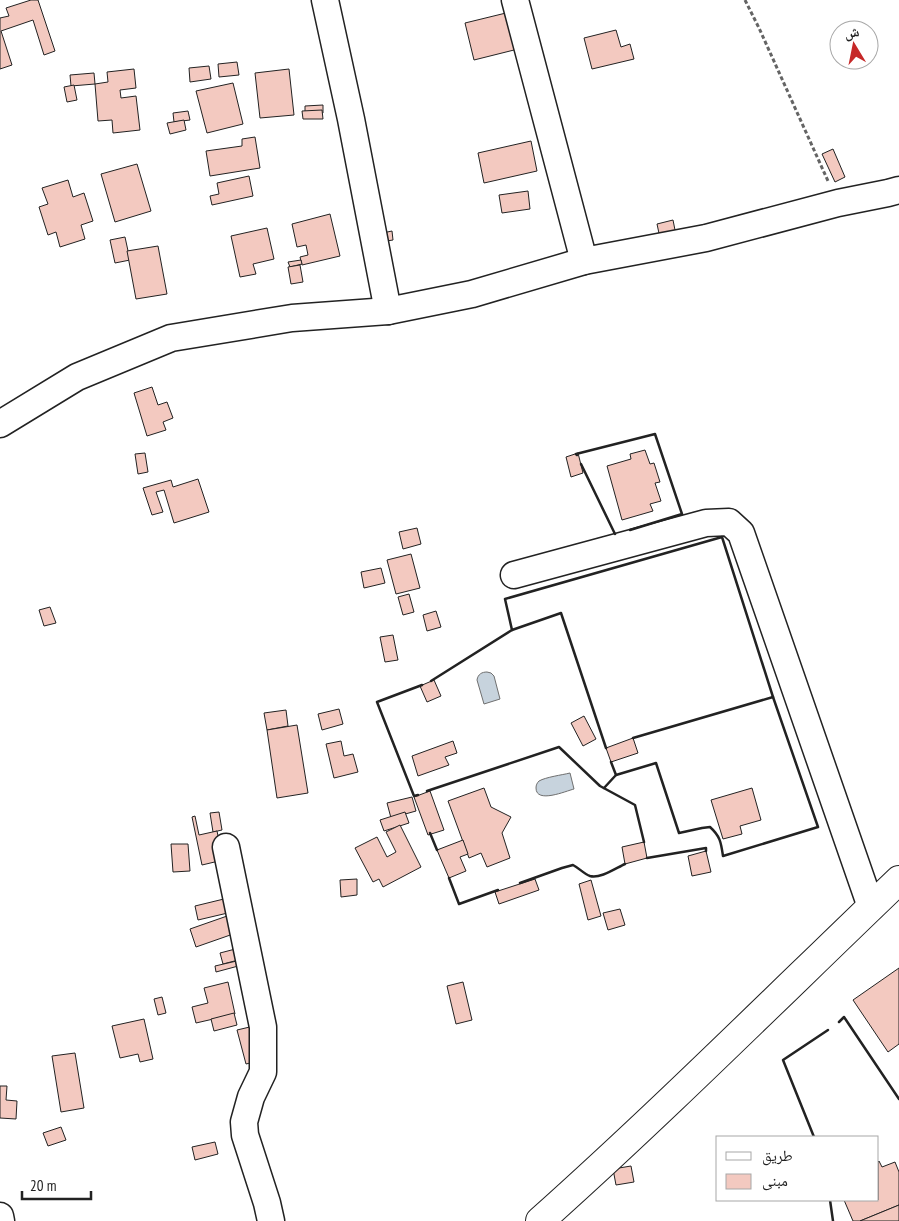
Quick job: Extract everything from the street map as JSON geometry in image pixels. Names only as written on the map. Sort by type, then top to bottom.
[{"type":"main road","points":[[540,1221],[742,1032],[899,880]]},
{"type":"street","points":[[325,0],[351,119],[388,311]]},
{"type":"street","points":[[514,0],[584,261]]},
{"type":"street","points":[[0,424],[77,377],[171,338],[292,318],[388,311],[472,294],[584,261],[706,238],[838,203],[895,196]]},
{"type":"street","points":[[514,575],[706,522],[729,522],[741,533],[871,906]]},
{"type":"street","points":[[226,847],[263,1026],[263,1072],[251,1097],[244,1122],[245,1135],[271,1221]]},
{"type":"street","points":[[0,1216],[1,1221]]},
{"type":"path","points":[[745,0],[838,203]]},
{"type":"shaded area","points":[[487,672],[494,676],[500,699],[484,704],[477,680],[480,674]]},
{"type":"shaded area","points":[[570,773],[574,789],[546,796],[537,793],[536,786],[539,781]]},
{"type":"building","points":[[31,0],[38,0],[55,51],[44,55],[33,20],[1,31],[12,65],[0,69],[0,18],[9,16],[6,8]]},
{"type":"building","points":[[510,12],[518,49],[474,60],[465,23]]},
{"type":"building","points":[[616,30],[621,47],[630,44],[634,59],[592,69],[584,38]]},
{"type":"building","points":[[237,62],[239,75],[219,77],[218,64]]},
{"type":"building","points":[[209,66],[211,79],[190,82],[189,68]]},
{"type":"building","points":[[134,69],[136,88],[120,90],[121,98],[136,96],[140,130],[113,133],[112,120],[98,121],[95,84],[108,82],[107,72]]},
{"type":"building","points":[[289,69],[294,115],[260,118],[255,73]]},
{"type":"building","points":[[94,73],[95,84],[71,86],[70,75]]},
{"type":"building","points":[[233,83],[243,124],[207,133],[196,91]]},
{"type":"building","points":[[74,85],[77,100],[67,102],[64,87]]},
{"type":"building","points":[[323,105],[323,113],[305,114],[305,106]]},
{"type":"building","points":[[322,110],[323,119],[303,119],[302,111]]},
{"type":"building","points":[[188,111],[190,120],[174,122],[173,113]]},
{"type":"building","points":[[184,120],[186,130],[170,134],[167,123]]},
{"type":"building","points":[[255,137],[260,168],[210,176],[206,151],[242,146],[242,139]]},
{"type":"building","points":[[531,141],[537,171],[484,183],[478,153]]},
{"type":"building","points":[[833,149],[845,177],[835,182],[822,154]]},
{"type":"building","points":[[137,164],[151,211],[115,222],[101,174]]},
{"type":"building","points":[[249,176],[253,196],[212,205],[210,196],[219,194],[217,183]]},
{"type":"building","points":[[68,180],[73,197],[84,193],[93,221],[81,225],[85,239],[60,247],[56,232],[48,235],[39,207],[48,204],[42,188]]},
{"type":"building","points":[[528,191],[530,209],[502,213],[499,195]]},
{"type":"building","points":[[330,214],[340,256],[302,265],[300,257],[308,255],[306,245],[297,247],[292,224]]},
{"type":"building","points":[[673,220],[676,235],[660,238],[657,224]]},
{"type":"building","points":[[267,228],[274,259],[253,264],[256,274],[240,277],[231,236]]},
{"type":"building","points":[[392,231],[393,240],[380,242],[378,234]]},
{"type":"building","points":[[125,237],[130,260],[115,263],[110,240]]},
{"type":"building","points":[[158,246],[167,294],[136,299],[127,251]]},
{"type":"building","points":[[301,260],[302,264],[290,267],[288,262]]},
{"type":"building","points":[[300,265],[303,282],[291,284],[288,267]]},
{"type":"building","points":[[152,387],[158,405],[167,402],[173,418],[163,422],[166,430],[147,436],[134,393]]},
{"type":"building","points":[[645,450],[650,464],[654,463],[660,482],[655,483],[661,501],[650,504],[653,511],[622,520],[607,466],[631,459],[630,454]]},
{"type":"building","points":[[145,453],[148,472],[138,474],[135,454]]},
{"type":"building","points":[[578,453],[583,473],[571,477],[566,457]]},
{"type":"building","points":[[198,479],[209,512],[174,523],[164,490],[156,492],[163,512],[152,515],[143,488],[171,480],[173,487]]},
{"type":"building","points":[[417,528],[421,544],[403,549],[399,532]]},
{"type":"building","points":[[411,554],[420,588],[396,594],[387,560]]},
{"type":"building","points":[[381,568],[385,583],[364,588],[361,572]]},
{"type":"building","points":[[409,594],[414,612],[403,615],[398,597]]},
{"type":"building","points":[[50,607],[56,623],[44,626],[39,610]]},
{"type":"building","points":[[436,611],[441,627],[427,631],[423,615]]},
{"type":"building","points":[[393,635],[398,660],[385,662],[380,637]]},
{"type":"building","points":[[434,680],[441,696],[427,702],[420,686]]},
{"type":"building","points":[[339,709],[343,724],[322,730],[318,714]]},
{"type":"building","points":[[286,710],[288,726],[267,730],[264,713]]},
{"type":"building","points":[[584,716],[596,739],[583,746],[571,723]]},
{"type":"building","points":[[297,725],[308,793],[277,798],[267,730]]},
{"type":"building","points":[[633,738],[638,753],[611,762],[606,748]]},
{"type":"building","points":[[341,741],[344,756],[353,754],[358,772],[334,778],[326,744]]},
{"type":"building","points":[[453,741],[457,753],[445,757],[449,765],[418,776],[412,756]]},
{"type":"building","points":[[484,788],[491,807],[511,817],[502,833],[510,858],[487,867],[481,853],[469,858],[448,801]]},
{"type":"building","points":[[752,788],[761,820],[740,826],[742,834],[723,839],[711,800]]},
{"type":"building","points":[[430,791],[444,830],[428,835],[414,797]]},
{"type":"building","points":[[412,797],[416,811],[391,818],[387,803]]},
{"type":"building","points":[[219,812],[222,830],[213,832],[210,813]]},
{"type":"building","points":[[405,812],[409,823],[384,831],[380,820]]},
{"type":"building","points":[[195,816],[199,835],[217,831],[223,860],[202,865],[192,817]]},
{"type":"building","points":[[400,825],[421,867],[383,887],[379,879],[373,882],[355,848],[377,837],[387,857],[396,852],[386,832]]},
{"type":"building","points":[[463,840],[468,854],[460,857],[466,871],[449,878],[437,850]]},
{"type":"building","points":[[644,842],[647,858],[625,864],[622,847]]},
{"type":"building","points":[[171,844],[188,844],[190,871],[173,872]]},
{"type":"building","points":[[706,851],[711,872],[692,876],[688,856]]},
{"type":"building","points":[[357,879],[357,895],[341,897],[340,880]]},
{"type":"building","points":[[535,879],[539,890],[499,904],[495,892]]},
{"type":"building","points":[[591,880],[601,916],[588,920],[579,884]]},
{"type":"building","points":[[228,898],[232,912],[198,920],[195,906]]},
{"type":"building","points":[[620,909],[625,925],[608,930],[603,913]]},
{"type":"building","points":[[230,915],[236,933],[196,947],[190,929]]},
{"type":"building","points":[[243,947],[246,958],[223,964],[220,953]]},
{"type":"building","points":[[241,960],[242,965],[216,972],[215,966]]},
{"type":"building","points":[[899,968],[899,1044],[888,1052],[853,1000]]},
{"type":"building","points":[[228,982],[235,1014],[196,1023],[192,1007],[208,1003],[204,988]]},
{"type":"building","points":[[463,982],[472,1020],[456,1024],[447,986]]},
{"type":"building","points":[[162,997],[166,1013],[158,1015],[154,999]]},
{"type":"building","points":[[234,1013],[237,1025],[214,1031],[211,1019]]},
{"type":"building","points":[[144,1019],[153,1059],[140,1062],[138,1054],[120,1058],[112,1026]]},
{"type":"building","points":[[254,1026],[262,1060],[246,1064],[237,1030]]},
{"type":"building","points":[[75,1053],[84,1108],[61,1112],[52,1056]]},
{"type":"building","points":[[0,1086],[7,1086],[6,1100],[17,1101],[16,1119],[0,1118]]},
{"type":"building","points":[[61,1127],[66,1140],[48,1146],[43,1133]]},
{"type":"building","points":[[215,1142],[218,1154],[195,1160],[192,1147]]},
{"type":"building","points":[[879,1161],[882,1167],[895,1162],[899,1172],[899,1205],[860,1221],[853,1221],[844,1201],[879,1201]]},
{"type":"building","points":[[631,1166],[634,1182],[616,1185],[613,1169]]},
{"type":"building","points":[[899,1205],[899,1221],[860,1221]]},
{"type":"wall","points":[[577,455],[655,434],[682,514],[630,530]]},
{"type":"wall","points":[[581,464],[615,534]]},
{"type":"wall","points":[[512,630],[505,599],[722,537],[773,697]]},
{"type":"wall","points":[[431,681],[512,630],[561,613],[606,748]]},
{"type":"wall","points":[[418,795],[414,796],[377,702],[422,685]]},
{"type":"wall","points":[[611,762],[616,775],[656,763],[679,833],[710,827],[716,833],[722,847],[723,856],[818,827],[773,697],[633,738]]},
{"type":"wall","points":[[427,791],[559,747],[600,786],[635,805],[644,842]]},
{"type":"wall","points":[[604,788],[616,775]]},
{"type":"wall","points":[[430,833],[437,850]]},
{"type":"wall","points":[[647,858],[706,848],[706,851]]},
{"type":"wall","points":[[520,883],[573,865],[594,877],[603,875],[625,864]]},
{"type":"wall","points":[[449,878],[459,904],[498,890]]},
{"type":"wall","points":[[839,1022],[844,1017],[899,1099]]},
{"type":"wall","points":[[814,1136],[783,1060],[828,1030]]},
{"type":"wall","points":[[830,1201],[833,1221]]}]
